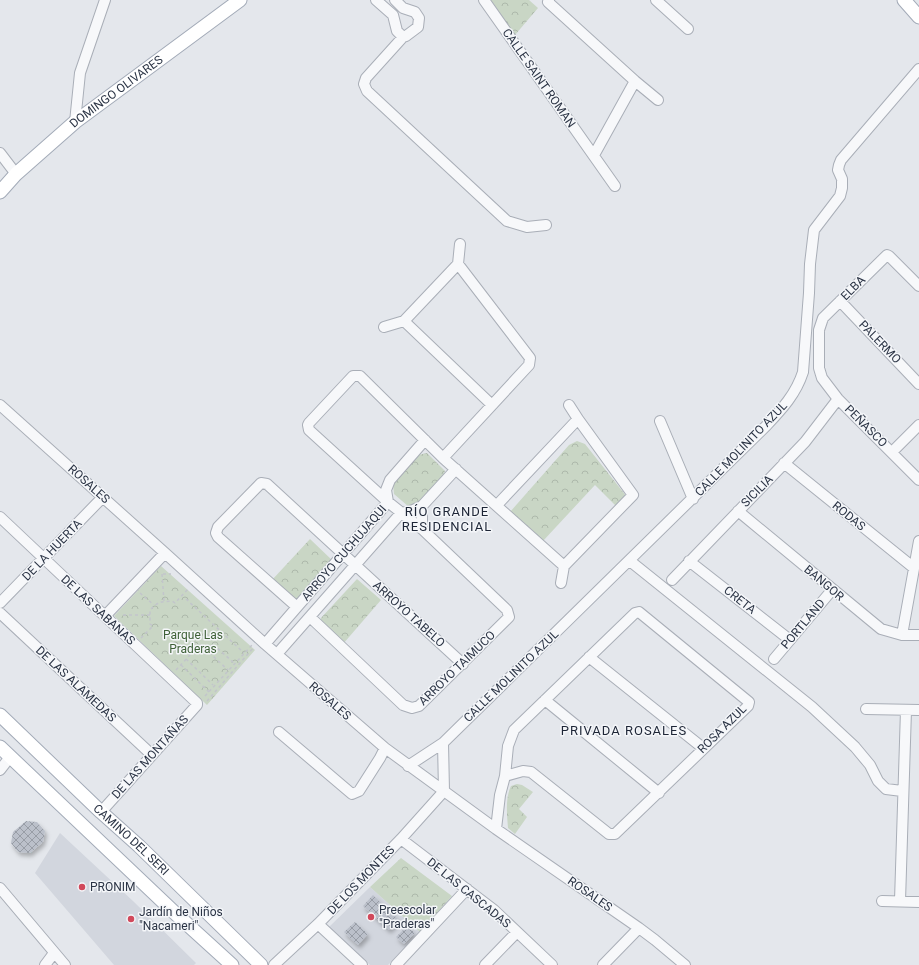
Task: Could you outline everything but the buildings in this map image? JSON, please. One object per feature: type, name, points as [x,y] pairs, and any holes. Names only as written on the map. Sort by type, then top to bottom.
[{"type":"main road","name":"DOMINGO OLIVARES","points":[[0,192],[16,174],[75,122],[240,0]]},
{"type":"main road","points":[[904,0],[919,17]]},
{"type":"main road","name":"CAMINO DEL SERI","points":[[0,715],[101,812],[139,846],[261,965]]},
{"type":"main road","name":"CAMINO DEL SERI","points":[[0,747],[177,915],[232,965]]},
{"type":"main road","points":[[177,915],[188,930],[210,953],[216,965]]},
{"type":"street","points":[[75,122],[80,74],[105,0]]},
{"type":"street","points":[[376,0],[393,15],[397,31],[403,37]]},
{"type":"street","points":[[395,0],[403,8],[415,12],[419,18],[418,27],[403,37],[366,78],[364,84],[367,91],[507,221],[527,227],[546,225]]},
{"type":"street","name":"CALLE SAINT ROMAN","points":[[484,0],[615,186]]},
{"type":"street","points":[[656,0],[688,29]]},
{"type":"street","points":[[548,1],[635,81],[658,100]]},
{"type":"street","name":"CALLE MOLINITO AZUL","points":[[408,766],[443,743],[488,697],[693,499],[766,426],[792,396],[799,384],[803,372],[810,264],[814,230],[840,196],[842,180],[838,170],[841,160],[919,69]]},
{"type":"street","points":[[594,155],[635,81]]},
{"type":"street","points":[[0,153],[16,174]]},
{"type":"street","points":[[384,327],[404,321],[458,264],[460,244]]},
{"type":"street","name":"ELBA","points":[[819,368],[819,330],[823,318],[887,255],[919,286]]},
{"type":"street","points":[[443,458],[529,365],[530,358],[458,264]]},
{"type":"street","name":"PALERMO","points":[[840,301],[919,384]]},
{"type":"street","points":[[404,321],[492,405]]},
{"type":"street","name":"PEÑASCO","points":[[819,368],[822,378],[838,399],[919,480]]},
{"type":"street","name":"ARROYO TAIMUCO","points":[[310,617],[403,704],[412,708],[419,706],[509,617],[509,612],[422,528],[388,502],[309,430],[308,425],[351,377],[357,375],[425,440]]},
{"type":"street","name":"SICILIA","points":[[672,580],[814,432],[838,399]]},
{"type":"street","name":"ROSALES","points":[[0,405],[276,654],[385,748],[496,829],[656,940],[686,965]]},
{"type":"street","points":[[561,583],[564,566],[636,494],[578,419],[569,405]]},
{"type":"street","points":[[497,505],[578,419]]},
{"type":"street","points":[[660,421],[693,499]]},
{"type":"street","points":[[892,452],[919,424]]},
{"type":"street","points":[[425,440],[443,458],[564,566]]},
{"type":"street","name":"ARROYO CUCHUJAQUI","points":[[265,644],[388,502],[386,490],[390,480],[425,440]]},
{"type":"street","name":"RODAS","points":[[784,463],[914,568]]},
{"type":"street","name":"ARROYO CUCHUJAQUI","points":[[276,654],[401,513],[422,506],[456,469]]},
{"type":"street","name":"ARROYO TABELO","points":[[297,607],[218,537],[216,530],[258,485],[263,483],[267,484],[463,664]]},
{"type":"street","name":"DE LA HUERTA","points":[[0,603],[103,497]]},
{"type":"street","points":[[422,506],[422,528]]},
{"type":"street","name":"BANGOR","points":[[738,511],[881,629],[902,635],[919,635]]},
{"type":"street","name":"DE LAS SABANAS","points":[[0,517],[105,616],[202,701]]},
{"type":"street","points":[[902,635],[919,541]]},
{"type":"street","points":[[105,616],[165,553]]},
{"type":"street","points":[[630,561],[812,707],[856,747],[870,765],[878,781],[886,789],[902,791]]},
{"type":"street","name":"CRETA","points":[[689,561],[790,640]]},
{"type":"street","name":"PORTLAND","points":[[774,658],[832,590]]},
{"type":"street","name":"ROSA AZUL","points":[[505,776],[524,771],[531,772],[609,834],[617,833],[748,706],[749,702],[639,612],[633,614],[589,657]]},
{"type":"street","name":"DE LAS ALAMEDAS","points":[[0,613],[152,754]]},
{"type":"street","points":[[496,829],[500,795],[505,776],[508,746],[514,730],[589,657],[703,748]]},
{"type":"street","points":[[545,700],[658,793]]},
{"type":"street","name":"DE LAS MONTAÑAS","points":[[101,812],[196,705],[202,701]]},
{"type":"street","points":[[866,709],[919,710]]},
{"type":"street","points":[[900,901],[902,791],[906,710]]},
{"type":"street","points":[[279,732],[352,794],[359,791],[385,748]]},
{"type":"street","points":[[443,743],[444,791]]},
{"type":"street","points":[[0,770],[10,757]]},
{"type":"street","name":"DE LOS MONTES","points":[[274,965],[318,924],[401,839],[444,791]]},
{"type":"street","name":"DE LAS CASCADAS","points":[[401,839],[494,910],[552,965]]},
{"type":"street","points":[[0,888],[65,965]]},
{"type":"street","points":[[396,965],[466,889]]},
{"type":"street","points":[[882,900],[919,902]]},
{"type":"street","points":[[318,924],[362,965]]},
{"type":"street","points":[[603,965],[639,928]]},
{"type":"street","points":[[485,965],[517,932]]},
{"type":"street","points":[[45,965],[54,952]]},
{"type":"path","points":[[157,574],[171,574]]},
{"type":"path","points":[[162,574],[164,601]]},
{"type":"path","points":[[138,640],[153,626],[150,624],[150,610],[158,602],[172,600],[175,603],[188,589]]},
{"type":"path","points":[[137,590],[154,606]]},
{"type":"path","points":[[186,599],[244,653]]},
{"type":"path","points":[[122,620],[123,610]]},
{"type":"path","points":[[123,615],[150,615]]},
{"type":"path","points":[[176,670],[200,644],[228,670]]},
{"type":"path","points":[[202,701],[228,670],[252,645]]},
{"type":"path","points":[[208,652],[215,646],[234,664]]},
{"type":"path","points":[[202,701],[226,681],[254,647]]},
{"type":"path","points":[[186,659],[214,686]]},
{"type":"path","points":[[181,664],[209,692]]},
{"type":"shaded area","points":[[60,833],[133,901],[196,963],[194,965],[114,965],[35,873]]},
{"type":"shaded area","name":"Preescolar \"Praderas\"","points":[[370,887],[420,932],[388,965],[370,965],[329,927]]},
{"type":"green space","points":[[491,0],[529,0],[538,8],[515,35]]},
{"type":"green space","points":[[577,441],[585,444],[627,497],[618,508],[595,485],[543,541],[510,512],[569,445]]},
{"type":"green space","points":[[427,453],[445,471],[443,478],[419,506],[409,507],[394,494],[393,484],[418,455]]},
{"type":"green space","points":[[310,539],[333,561],[297,602],[272,580]]},
{"type":"green space","name":"Parque Las Praderas","points":[[161,566],[255,650],[207,705],[114,616]]},
{"type":"green space","points":[[357,579],[381,600],[343,644],[320,624],[321,618]]},
{"type":"green space","points":[[517,784],[522,785],[533,792],[519,809],[527,817],[515,834],[508,828],[507,807],[511,786]]},
{"type":"green space","points":[[401,858],[452,896],[420,932],[370,887]]},
{"type":"place","name":"PRONIM","points":[[82,887]]},
{"type":"place","name":"Preescolar \"Praderas\"","points":[[371,917]]},
{"type":"place","name":"Jardín de Niños \"Nacameri\"","points":[[131,919]]},
{"type":"district","name":"RÍO GRANDE RESIDENCIAL","points":[[447,518]]},
{"type":"district","name":"PRIVADA ROSALES","points":[[624,730]]}]
